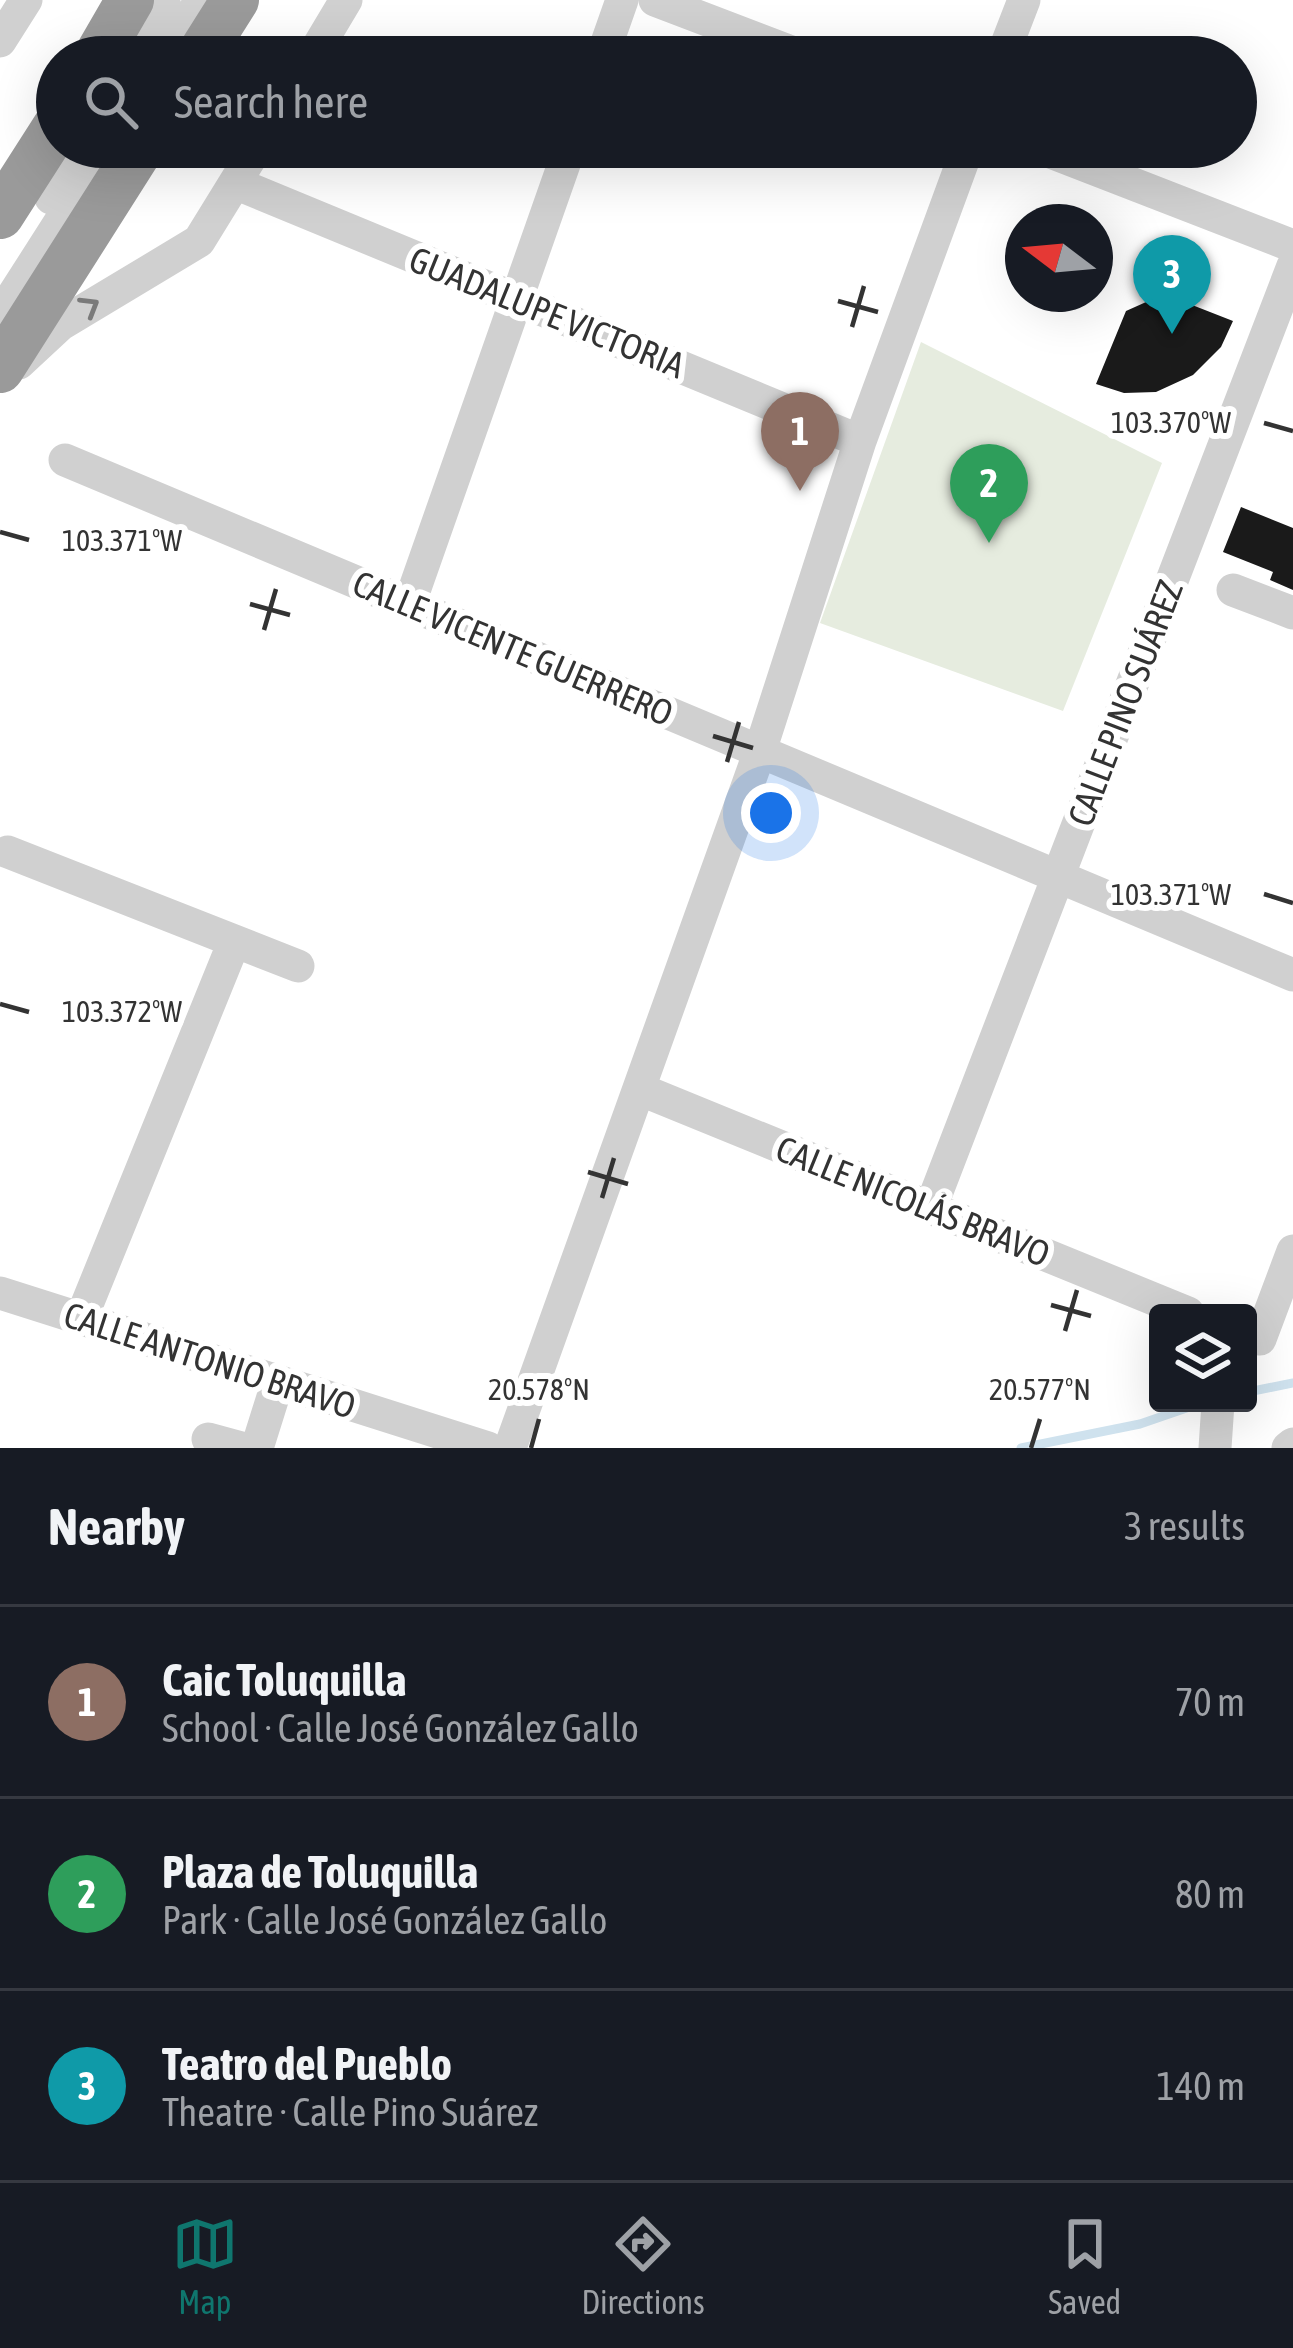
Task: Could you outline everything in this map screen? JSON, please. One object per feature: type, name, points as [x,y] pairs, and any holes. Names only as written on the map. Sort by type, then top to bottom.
[{"type":"highway","points":[[109,36],[130,0]]},
{"type":"highway","points":[[212,36],[235,0]]},
{"type":"highway","points":[[0,215],[36,159]]},
{"type":"highway","points":[[0,369],[128,168]]},
{"type":"street","points":[[0,40],[26,0]]},
{"type":"street","points":[[143,36],[164,0]]},
{"type":"street","points":[[178,36],[201,0]]},
{"type":"street","points":[[325,36],[346,0]]},
{"type":"street","points":[[609,36],[622,0]]},
{"type":"street","points":[[655,0],[748,36]]},
{"type":"street","points":[[1010,36],[1024,0]]},
{"type":"street","points":[[0,288],[67,168]]},
{"type":"street","points":[[0,316],[95,168]]},
{"type":"street","points":[[0,380],[61,324],[199,242],[244,168]]},
{"type":"street","points":[[410,604],[563,168]]},
{"type":"street","points":[[510,1448],[760,752],[860,441],[960,168]]},
{"type":"street","points":[[1091,168],[1293,246]]},
{"type":"street","name":"GUADALUPE VICTORIA","points":[[235,183],[860,441]]},
{"type":"street","name":"CALLE PINO SUÁREZ","points":[[931,1208],[1293,266]]},
{"type":"street","name":"CALLE VICENTE GUERRERO","points":[[65,460],[1293,975]]},
{"type":"street","points":[[1233,590],[1293,614]]},
{"type":"street","points":[[8,852],[298,966]]},
{"type":"street","points":[[81,1319],[235,942]]},
{"type":"street","name":"CALLE NICOLÁS BRAVO","points":[[638,1089],[1166,1304]]},
{"type":"street","points":[[1257,1331],[1293,1251]]},
{"type":"street","name":"CALLE ANTONIO BRAVO","points":[[0,1293],[488,1448]]},
{"type":"street","points":[[257,1448],[278,1382]]},
{"type":"street","points":[[1215,1448],[1217,1412]]},
{"type":"street","points":[[208,1439],[242,1448]]},
{"type":"shaded area","points":[[921,342],[1162,463],[1063,711],[820,623]]},
{"type":"building","points":[[1164,294],[1233,321],[1221,347],[1193,375],[1156,392],[1124,393],[1096,384],[1126,311]]},
{"type":"building","points":[[1241,507],[1293,528],[1293,590],[1270,580],[1273,572],[1223,552]]},
{"type":"waterway","points":[[1257,1390],[1293,1383]]},
{"type":"waterway","points":[[1021,1448],[1140,1424],[1175,1412]]},
{"type":"place","name":"Teatro del Pueblo","points":[[1172,334]]},
{"type":"place","name":"Caic Toluquilla","points":[[800,491]]},
{"type":"place","name":"Plaza de Toluquilla","points":[[989,543]]}]
